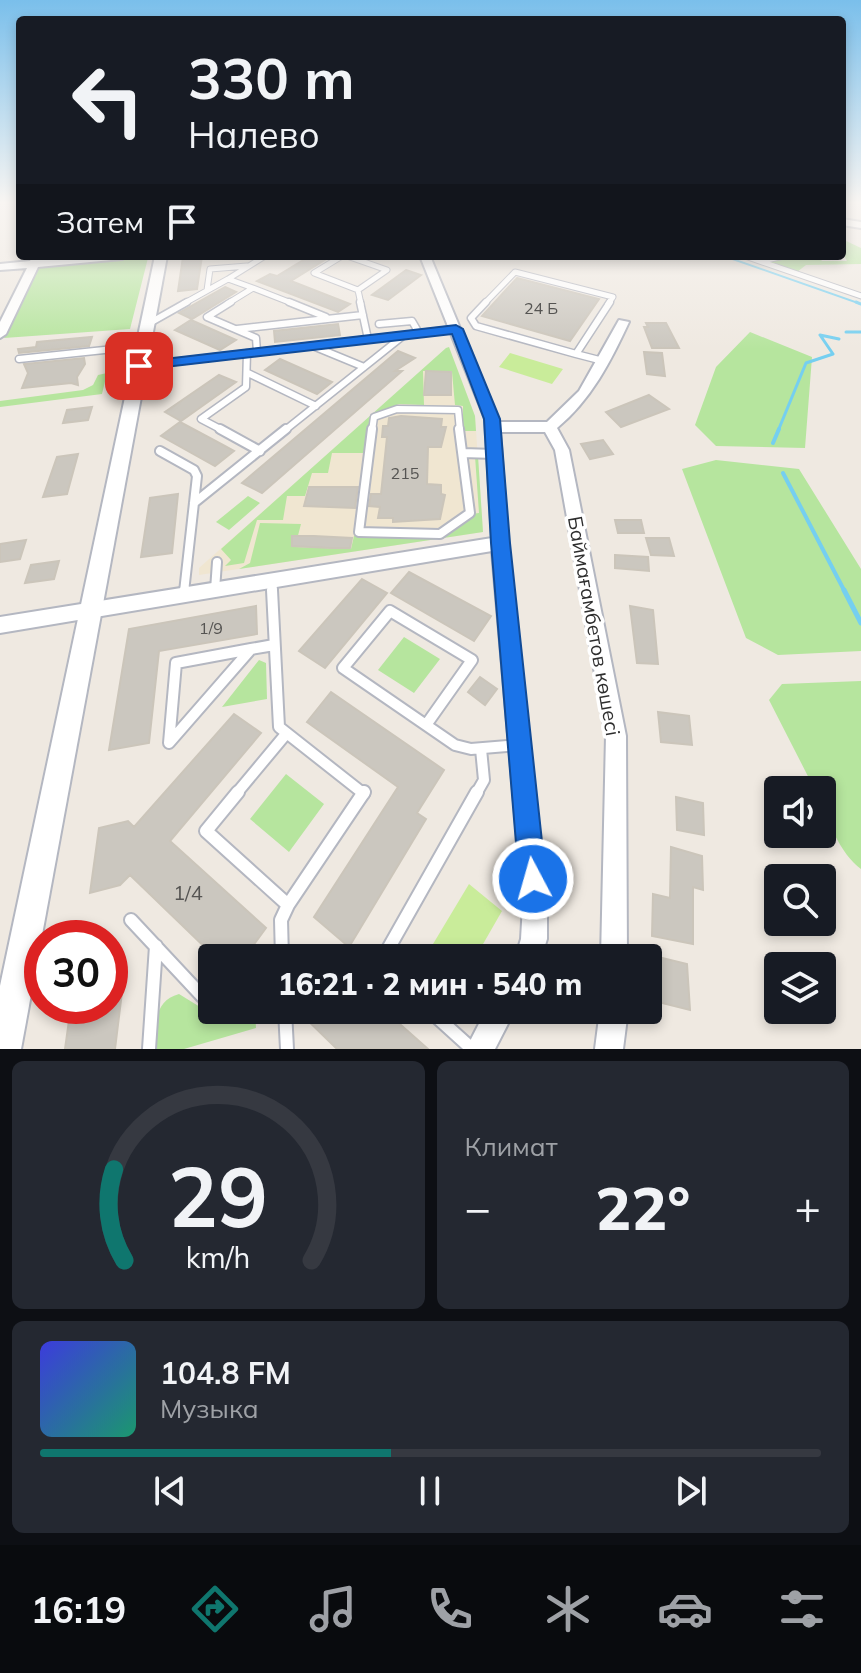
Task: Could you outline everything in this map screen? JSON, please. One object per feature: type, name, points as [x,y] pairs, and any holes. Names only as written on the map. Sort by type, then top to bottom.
[{"type":"street","points":[[0,267],[36,260]]},
{"type":"street","points":[[0,334],[36,260]]},
{"type":"street","points":[[4,1049],[160,260]]},
{"type":"street","points":[[427,260],[460,323],[493,427],[500,543],[535,905],[532,944]]},
{"type":"street","points":[[493,427],[550,427],[569,413],[603,361],[623,322]]},
{"type":"street","name":"Баймағамбетов көшесі","points":[[550,427],[562,450],[616,736],[614,944]]},
{"type":"street","points":[[0,625],[500,543]]},
{"type":"street","points":[[480,1049],[493,1024]]},
{"type":"street","points":[[609,1049],[613,1024]]},
{"type":"lane","points":[[142,346],[207,290],[258,260]]},
{"type":"lane","points":[[337,260],[314,273],[358,290]]},
{"type":"lane","points":[[356,260],[387,270],[358,290]]},
{"type":"lane","points":[[758,260],[861,296]]},
{"type":"lane","points":[[761,261],[766,260]]},
{"type":"lane","points":[[207,290],[210,269],[249,265]]},
{"type":"lane","points":[[460,323],[515,272],[613,297],[576,354]]},
{"type":"lane","points":[[228,279],[331,319]]},
{"type":"lane","points":[[253,288],[207,317],[256,338]]},
{"type":"lane","points":[[358,290],[368,339]]},
{"type":"lane","points":[[236,329],[363,315]]},
{"type":"lane","points":[[379,324],[412,321],[419,333]]},
{"type":"lane","points":[[19,359],[142,346],[247,353],[419,333],[460,323],[603,361]]},
{"type":"lane","points":[[257,327],[257,352]]},
{"type":"lane","points":[[194,503],[404,335]]},
{"type":"lane","points":[[311,346],[364,367]]},
{"type":"lane","points":[[247,353],[246,387],[201,419],[260,451]]},
{"type":"lane","points":[[248,373],[316,406]]},
{"type":"lane","points":[[401,409],[458,410],[463,453],[469,478],[470,513],[452,528],[435,534],[359,532],[374,417],[401,409]]},
{"type":"lane","points":[[160,451],[196,472],[184,595]]},
{"type":"lane","points":[[463,453],[495,454]]},
{"type":"lane","points":[[215,590],[217,562]]},
{"type":"lane","points":[[272,580],[277,722],[286,734],[365,793],[288,905],[281,920],[282,944]]},
{"type":"lane","points":[[426,725],[472,660],[390,611],[343,668],[455,745],[481,749],[520,745]]},
{"type":"lane","points":[[251,649],[169,743],[176,663],[251,649],[274,645]]},
{"type":"lane","points":[[286,734],[206,831],[288,905]]},
{"type":"lane","points":[[391,944],[484,780],[481,749]]},
{"type":"lane","points":[[131,920],[198,992]]},
{"type":"lane","points":[[149,1049],[156,946]]},
{"type":"lane","points":[[286,1024],[287,1049]]},
{"type":"lane","points":[[444,1024],[472,1049]]},
{"type":"shaded area","points":[[449,347],[475,416],[483,532],[199,575],[199,568]]},
{"type":"green space","points":[[846,251],[861,251],[861,264],[806,265],[797,272],[764,260],[821,260],[847,261]]},
{"type":"green space","points":[[147,260],[130,329],[4,338],[38,267]]},
{"type":"green space","points":[[750,332],[812,357],[805,448],[716,446],[695,425],[716,367]]},
{"type":"green space","points":[[449,347],[475,416],[476,431],[463,431],[463,406],[455,405],[452,372],[423,371],[424,405],[399,404],[370,417],[364,453],[332,453],[328,473],[312,473],[305,496],[287,496],[283,520],[257,520],[244,563],[225,566],[231,560],[221,549]]},
{"type":"green space","points":[[510,353],[563,369],[552,384],[499,367]]},
{"type":"green space","points":[[107,373],[102,394],[0,407],[0,401],[83,390],[93,385],[98,375]]},
{"type":"green space","points":[[475,456],[478,456],[483,532],[239,569],[250,563],[260,523],[301,524],[295,547],[351,549],[354,536],[446,536],[471,514],[479,513]]},
{"type":"green space","points":[[716,460],[799,469],[861,569],[861,651],[778,655],[746,638],[682,469]]},
{"type":"green space","points":[[248,496],[260,503],[229,530],[216,522]]},
{"type":"green space","points":[[404,637],[440,659],[414,693],[378,670]]},
{"type":"green space","points":[[259,660],[266,663],[267,699],[222,707]]},
{"type":"green space","points":[[861,681],[861,869],[846,854],[836,837],[836,776],[808,776],[769,700],[782,684]]},
{"type":"green space","points":[[286,774],[324,804],[289,852],[250,819]]},
{"type":"green space","points":[[469,884],[502,911],[483,944],[433,944]]},
{"type":"green space","points":[[179,994],[198,1006],[198,1024],[256,1024],[256,1028],[184,1049],[154,1049],[160,1008]]},
{"type":"building","points":[[183,260],[201,260],[197,289],[178,291]]},
{"type":"building","points":[[303,260],[325,260],[291,281],[350,304],[338,312],[257,281],[270,274],[277,276]]},
{"type":"building","points":[[406,270],[421,275],[388,300],[372,295]]},
{"type":"building","points":[[517,278],[599,299],[570,341],[482,316]]},
{"type":"building","points":[[225,287],[236,292],[192,319],[179,313]]},
{"type":"building","points":[[191,320],[236,340],[220,350],[175,330]]},
{"type":"building","points":[[646,323],[666,323],[679,348],[652,348],[644,327],[648,327]]},
{"type":"building","points":[[338,324],[340,335],[275,342],[274,331]]},
{"type":"building","points":[[92,337],[89,346],[19,353],[18,349],[36,347],[37,342]]},
{"type":"building","points":[[398,351],[415,358],[395,371],[402,371],[262,493],[242,483]]},
{"type":"building","points":[[644,352],[662,353],[665,376],[647,374]]},
{"type":"building","points":[[84,358],[85,364],[77,377],[78,385],[22,388],[28,373],[24,364]]},
{"type":"building","points":[[280,359],[332,382],[317,394],[265,370]]},
{"type":"building","points":[[426,371],[451,372],[451,395],[424,395]]},
{"type":"building","points":[[219,375],[236,382],[181,421],[165,412]]},
{"type":"building","points":[[649,395],[669,409],[621,427],[606,412]]},
{"type":"building","points":[[92,407],[88,420],[63,423],[67,410]]},
{"type":"building","points":[[389,418],[442,419],[441,427],[446,427],[441,447],[428,447],[427,484],[441,485],[441,494],[445,495],[440,519],[393,522],[393,518],[378,518],[380,507],[369,506],[371,494],[381,494],[387,437],[382,437],[383,426],[388,426]]},
{"type":"building","points":[[180,422],[234,451],[215,466],[161,436]]},
{"type":"building","points":[[603,440],[613,454],[590,459],[581,444]]},
{"type":"building","points":[[78,454],[67,494],[43,497],[57,457]]},
{"type":"building","points":[[309,487],[358,487],[355,508],[304,506]]},
{"type":"building","points":[[178,494],[172,553],[141,557],[150,498]]},
{"type":"building","points":[[615,520],[641,520],[644,533],[618,533]]},
{"type":"building","points":[[292,536],[352,538],[350,548],[331,548],[292,546]]},
{"type":"building","points":[[646,538],[669,538],[674,556],[651,555]]},
{"type":"building","points":[[26,540],[20,559],[0,562],[0,544]]},
{"type":"building","points":[[615,555],[648,557],[649,571],[615,568]]},
{"type":"building","points":[[59,561],[54,579],[25,583],[31,565]]},
{"type":"building","points":[[409,572],[491,616],[474,641],[391,593]]},
{"type":"building","points":[[362,579],[387,593],[325,668],[299,651]]},
{"type":"building","points":[[256,606],[257,634],[159,651],[149,743],[109,750],[129,629]]},
{"type":"building","points":[[630,606],[653,610],[658,664],[637,663]]},
{"type":"building","points":[[480,677],[497,689],[485,705],[468,692]]},
{"type":"building","points":[[331,692],[444,770],[417,813],[426,819],[351,944],[346,944],[314,917],[398,787],[307,722]]},
{"type":"building","points":[[658,712],[689,716],[692,745],[661,742]]},
{"type":"building","points":[[234,714],[261,733],[170,841],[266,928],[254,944],[201,944],[130,875],[120,885],[90,893],[99,828],[128,821],[134,827]]},
{"type":"building","points":[[676,797],[703,803],[704,835],[677,830]]},
{"type":"building","points":[[671,847],[702,856],[703,890],[693,887],[693,944],[652,936],[653,894],[670,898]]},
{"type":"building","points":[[662,958],[687,964],[690,1010],[662,1003]]},
{"type":"building","points":[[68,1024],[118,1024],[115,1049],[65,1049]]},
{"type":"building","points":[[311,1024],[400,1024],[428,1049],[337,1049]]},
{"type":"waterway","points":[[735,260],[861,304],[856,302]]},
{"type":"waterway","points":[[846,332],[861,332]]},
{"type":"waterway","points":[[778,431],[806,363],[833,354],[820,335],[839,339]]},
{"type":"waterway","points":[[773,443],[779,429]]},
{"type":"waterway","points":[[783,473],[845,592]]},
{"type":"waterway","points":[[844,590],[861,623]]},
{"type":"route","points":[[139,366],[456,329],[492,419],[500,543],[533,879]]}]
